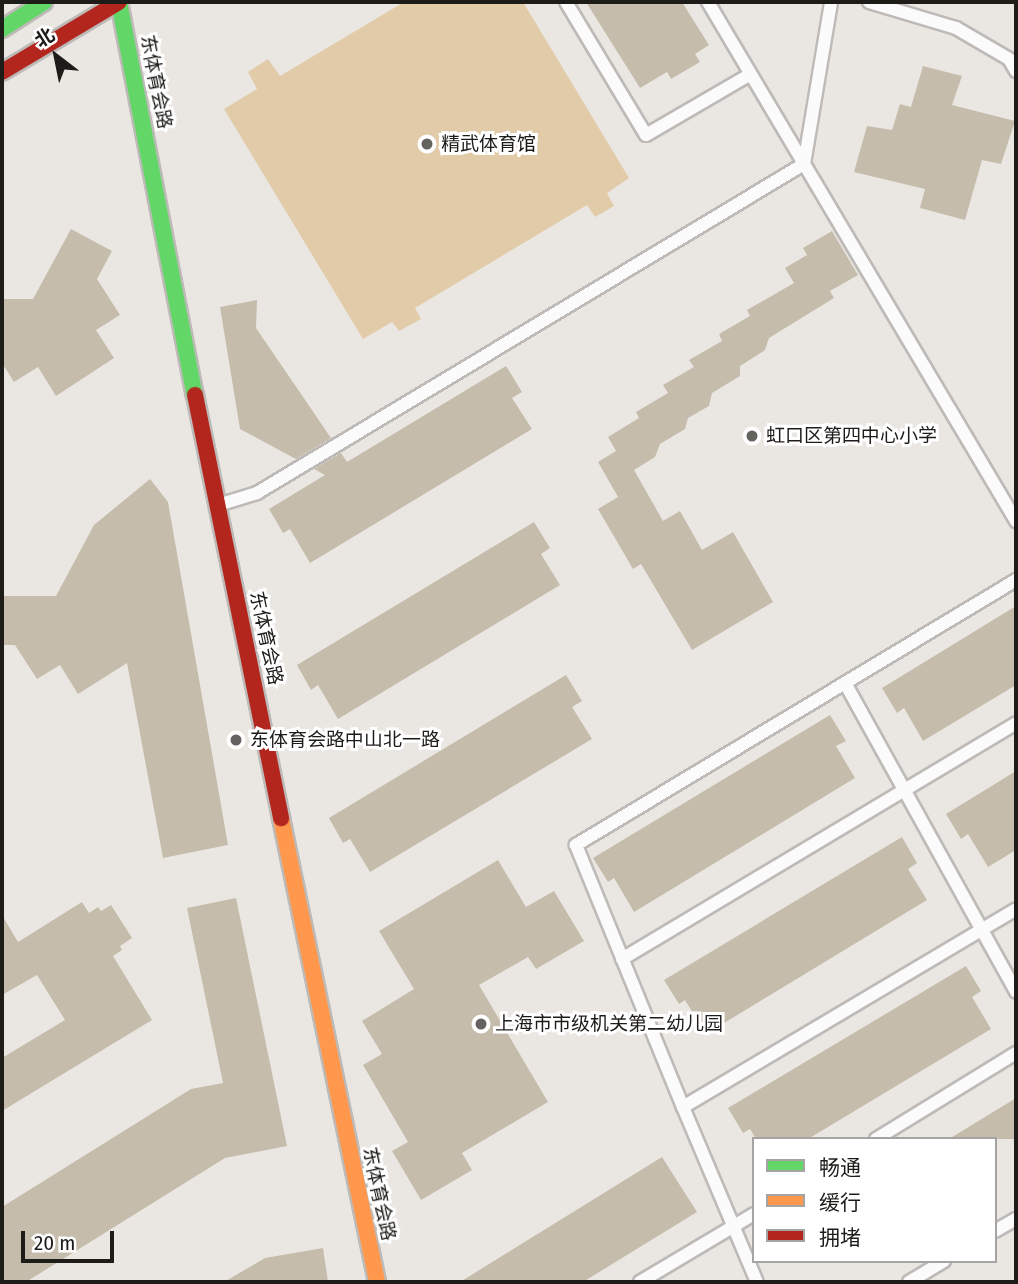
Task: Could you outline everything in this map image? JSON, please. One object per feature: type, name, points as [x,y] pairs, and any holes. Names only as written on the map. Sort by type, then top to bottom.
[{"type":"main road","points":[[2,29],[44,2]]},
{"type":"main road","points":[[2,72],[119,2]]},
{"type":"main road","name":"东体育会路","points":[[119,2],[217,506],[377,1282]]},
{"type":"lane","points":[[566,2],[646,135],[751,74]]},
{"type":"lane","points":[[708,2],[1016,521]]},
{"type":"lane","points":[[217,506],[270,486],[804,163],[831,2]]},
{"type":"lane","points":[[869,2],[956,28],[1009,59],[1016,71]]},
{"type":"lane","points":[[758,1282],[576,845],[1016,580]]},
{"type":"lane","points":[[845,683],[1016,992]]},
{"type":"lane","points":[[622,959],[1016,723]]},
{"type":"lane","points":[[683,1107],[1016,909]]},
{"type":"lane","points":[[880,1137],[1016,1053]]},
{"type":"lane","points":[[640,1282],[752,1215]]},
{"type":"lane","points":[[997,1230],[1016,1219]]},
{"type":"lane","points":[[909,1282],[941,1263]]},
{"type":"shaded area","name":"精武体育馆","points":[[404,2],[523,2],[629,178],[607,193],[614,206],[595,217],[587,205],[415,308],[421,319],[399,331],[392,322],[363,339],[224,109],[257,89],[248,72],[268,59],[280,76]]},
{"type":"building","points":[[586,2],[682,2],[709,45],[695,54],[700,62],[671,79],[667,72],[640,88]]},
{"type":"building","points":[[923,66],[962,76],[952,105],[1015,121],[1001,164],[982,160],[965,220],[920,208],[925,189],[854,172],[867,126],[892,130],[900,104],[911,107]]},
{"type":"building","points":[[71,229],[112,251],[97,279],[120,315],[96,330],[114,358],[56,396],[38,367],[14,382],[2,363],[2,299],[33,299]]},
{"type":"building","points":[[832,231],[858,275],[830,291],[834,298],[769,338],[765,350],[740,366],[740,376],[712,393],[709,406],[688,418],[685,429],[660,444],[655,457],[634,470],[663,521],[680,511],[702,550],[733,532],[773,602],[692,650],[641,564],[633,569],[598,509],[618,497],[598,462],[616,451],[608,437],[639,418],[636,412],[668,393],[663,385],[694,367],[689,360],[722,341],[719,334],[750,316],[747,310],[794,283],[785,268],[807,255],[803,248]]},
{"type":"building","points":[[257,300],[256,328],[331,438],[296,459],[240,429],[220,307]]},
{"type":"building","points":[[506,366],[522,392],[512,398],[532,429],[310,563],[290,529],[283,533],[269,509],[325,475],[314,469],[341,453],[347,462]]},
{"type":"building","points":[[150,479],[168,502],[228,845],[163,858],[127,663],[78,694],[60,665],[37,679],[15,645],[2,645],[2,596],[56,596],[94,525]]},
{"type":"building","points":[[534,522],[550,548],[541,554],[560,585],[338,719],[318,685],[311,690],[297,665]]},
{"type":"building","points":[[1016,606],[1016,685],[923,741],[904,708],[897,713],[882,688]]},
{"type":"building","points":[[566,675],[582,701],[572,707],[592,739],[370,872],[350,839],[343,843],[329,818]]},
{"type":"building","points":[[830,715],[846,741],[836,746],[855,778],[634,912],[614,878],[608,882],[593,858]]},
{"type":"building","points":[[1016,771],[1016,850],[988,867],[968,834],[961,839],[946,814]]},
{"type":"building","points":[[902,837],[917,863],[908,869],[927,900],[706,1034],[685,1000],[679,1004],[664,980]]},
{"type":"building","points":[[498,860],[526,907],[554,891],[584,941],[536,969],[528,957],[479,985],[548,1102],[462,1153],[472,1170],[421,1200],[392,1151],[408,1142],[363,1065],[382,1054],[362,1021],[414,989],[379,931]]},
{"type":"building","points":[[236,898],[287,1146],[225,1158],[26,1282],[2,1282],[2,1207],[191,1089],[223,1083],[187,908]]},
{"type":"building","points":[[82,902],[89,913],[98,907],[101,911],[111,905],[132,938],[120,946],[122,950],[113,956],[152,1020],[2,1111],[2,1058],[65,1020],[37,975],[2,995],[2,915],[18,942]]},
{"type":"building","points":[[966,966],[981,991],[972,997],[991,1029],[811,1137],[755,1137],[750,1129],[743,1133],[728,1108]]},
{"type":"building","points":[[1016,1098],[1016,1139],[952,1137]]},
{"type":"building","points":[[662,1157],[697,1212],[583,1282],[460,1282]]},
{"type":"building","points":[[323,1248],[328,1282],[224,1282],[265,1258]]},
{"type":"traffic: fast","points":[[2,29],[44,2]]},
{"type":"traffic: fast","points":[[119,2],[195,395]]},
{"type":"traffic: slow","points":[[281,818],[377,1282]]},
{"type":"traffic: jam","points":[[2,72],[119,2]]},
{"type":"traffic: jam","points":[[195,395],[281,818]]},
{"type":"place","name":"精武体育馆","points":[[427,144]]},
{"type":"place","name":"虹口区第四中心小学","points":[[752,436]]},
{"type":"place","name":"东体育会路中山北一路","points":[[236,740]]},
{"type":"place","name":"上海市市级机关第二幼儿园","points":[[481,1024]]}]
